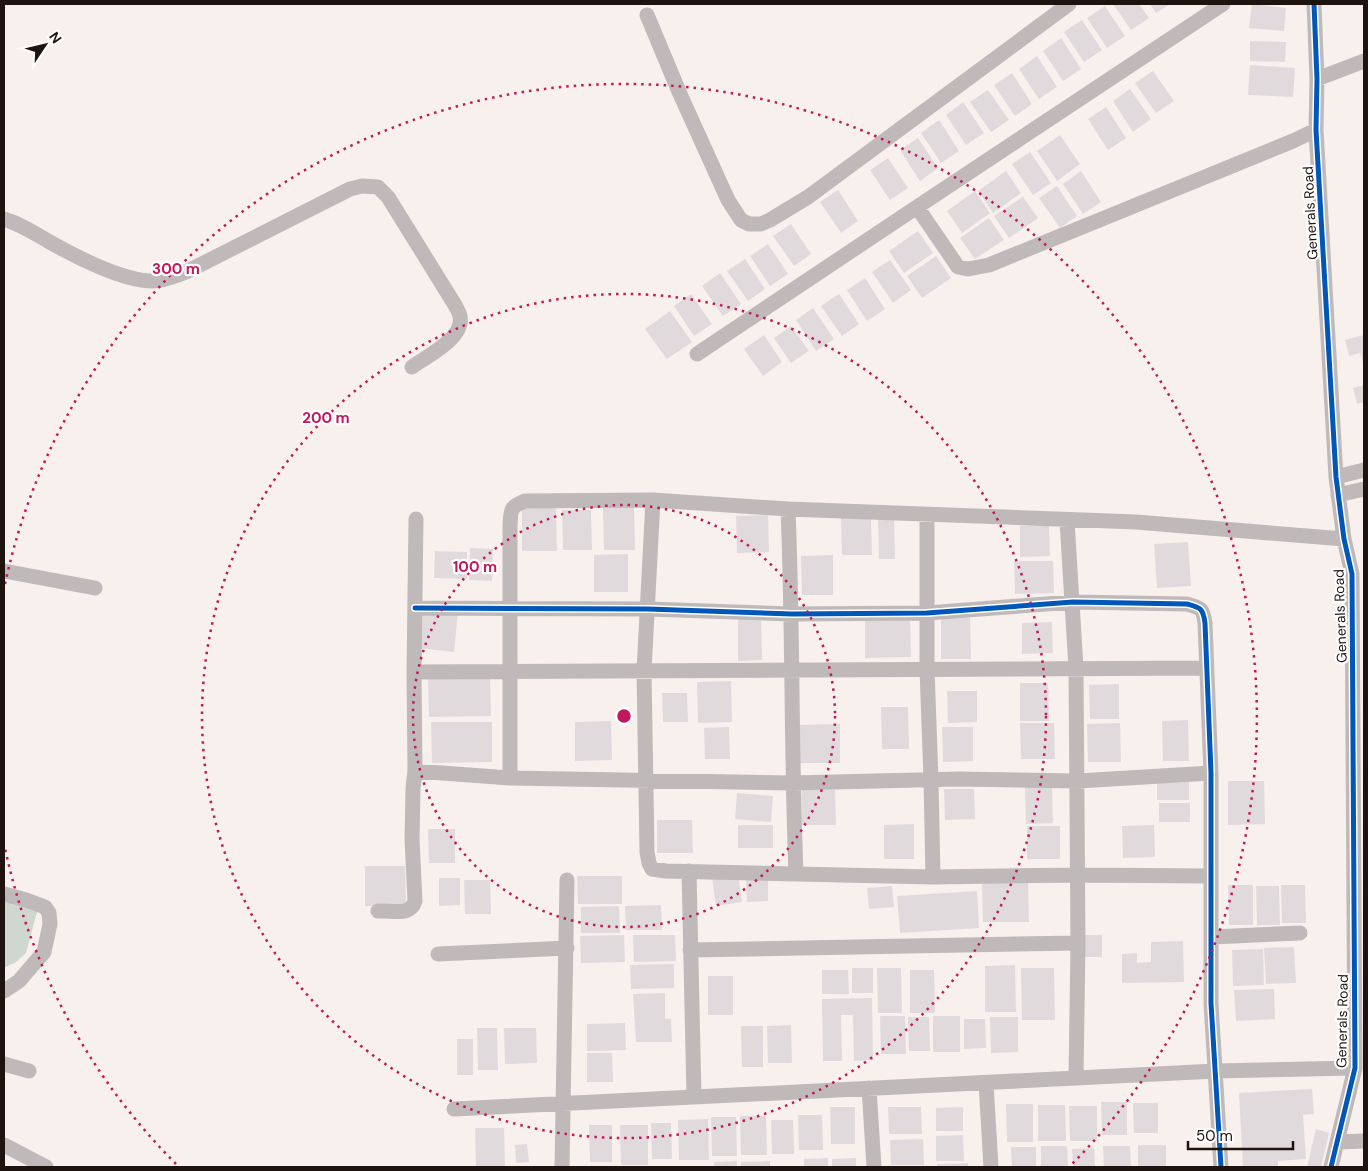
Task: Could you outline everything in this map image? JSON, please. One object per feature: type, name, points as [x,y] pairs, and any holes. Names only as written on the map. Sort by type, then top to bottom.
[{"type":"street","points":[[647,15],[728,200],[741,220],[749,224],[761,224],[808,197],[1069,4]]},
{"type":"street","points":[[697,354],[1223,4]]},
{"type":"street","name":"Generals Road","points":[[1314,4],[1318,79],[1316,130],[1336,478],[1344,540],[1358,577],[1355,1068],[1332,1167]]},
{"type":"street","points":[[1318,79],[1364,61]]},
{"type":"street","points":[[917,207],[958,267],[968,269],[989,265],[1316,130]]},
{"type":"street","points":[[4,218],[20,224],[50,242],[91,262],[124,276],[152,281],[186,272],[350,189],[362,186],[378,187],[388,197],[455,305],[461,318],[457,334],[451,340],[412,366]]},
{"type":"street","points":[[1336,478],[1364,470]]},
{"type":"street","points":[[1338,495],[1364,489]]},
{"type":"street","points":[[510,778],[510,525],[511,509],[525,501],[654,500],[788,509],[1067,521],[1136,522],[1344,540]]},
{"type":"street","points":[[654,500],[644,671],[647,852],[652,869],[658,871],[933,877],[1211,876]]},
{"type":"street","points":[[788,509],[792,614],[792,783],[796,873]]},
{"type":"street","points":[[927,515],[927,669],[932,779],[933,877]]},
{"type":"street","points":[[378,911],[407,912],[413,908],[415,901],[412,839],[415,771],[416,519]]},
{"type":"street","points":[[1067,521],[1076,668],[1078,781],[1076,1078]]},
{"type":"street","points":[[4,571],[95,588]]},
{"type":"street","points":[[415,608],[648,609],[792,614],[927,613],[1073,602],[1187,604],[1198,607],[1203,612],[1205,623],[1207,668],[1211,773],[1211,1003],[1221,1167]]},
{"type":"street","points":[[414,672],[1207,668]]},
{"type":"street","points":[[415,771],[510,778],[792,783],[932,779],[1078,781],[1211,773]]},
{"type":"street","points":[[689,871],[694,1097]]},
{"type":"street","points":[[562,1167],[567,880]]},
{"type":"street","points":[[4,894],[45,907],[49,913],[50,924],[44,952],[19,982],[4,991]]},
{"type":"street","points":[[1212,937],[1300,933]]},
{"type":"street","points":[[690,950],[1078,943]]},
{"type":"street","points":[[438,954],[567,948]]},
{"type":"street","points":[[4,1064],[29,1071]]},
{"type":"street","points":[[454,1109],[1216,1071],[1355,1068]]},
{"type":"street","points":[[986,1083],[991,1167]]},
{"type":"street","points":[[870,1088],[874,1167]]},
{"type":"street","points":[[1337,1142],[1364,1142]]},
{"type":"street","points":[[4,1145],[46,1167]]},
{"type":"shaded area","points":[[4,902],[32,906],[37,912],[26,953],[16,962],[4,968]]},
{"type":"building","points":[[1113,4],[1139,4],[1149,18],[1131,30]]},
{"type":"building","points":[[1150,4],[1170,4],[1156,13]]},
{"type":"building","points":[[1252,4],[1286,8],[1284,31],[1249,28]]},
{"type":"building","points":[[1105,6],[1125,36],[1107,48],[1087,18]]},
{"type":"building","points":[[1082,20],[1102,50],[1084,62],[1064,32]]},
{"type":"building","points":[[1061,38],[1081,69],[1063,81],[1043,51]]},
{"type":"building","points":[[1250,41],[1286,42],[1285,62],[1250,61]]},
{"type":"building","points":[[1037,56],[1057,87],[1039,99],[1019,69]]},
{"type":"building","points":[[1250,65],[1295,68],[1293,97],[1248,95]]},
{"type":"building","points":[[1153,71],[1174,101],[1156,113],[1135,83]]},
{"type":"building","points":[[1012,73],[1032,104],[1015,116],[994,85]]},
{"type":"building","points":[[1130,89],[1151,119],[1133,132],[1113,101]]},
{"type":"building","points":[[988,90],[1009,120],[991,132],[970,102]]},
{"type":"building","points":[[963,102],[984,133],[966,145],[946,115]]},
{"type":"building","points":[[1106,107],[1126,138],[1108,150],[1088,119]]},
{"type":"building","points":[[939,120],[959,151],[941,163],[921,133]]},
{"type":"building","points":[[1060,135],[1080,164],[1057,181],[1037,151]]},
{"type":"building","points":[[918,138],[938,168],[920,181],[900,150]]},
{"type":"building","points":[[1030,152],[1051,183],[1033,195],[1012,164]]},
{"type":"building","points":[[888,158],[908,188],[890,200],[870,170]]},
{"type":"building","points":[[1006,171],[1021,193],[993,213],[978,191]]},
{"type":"building","points":[[1081,171],[1101,202],[1083,214],[1063,184]]},
{"type":"building","points":[[1057,186],[1077,216],[1060,228],[1039,198]]},
{"type":"building","points":[[838,190],[858,221],[841,233],[820,202]]},
{"type":"building","points":[[975,191],[990,213],[962,233],[947,211]]},
{"type":"building","points":[[1023,197],[1038,218],[1009,238],[994,216]]},
{"type":"building","points":[[989,218],[1004,240],[975,259],[960,238]]},
{"type":"building","points":[[791,224],[811,254],[794,266],[773,236]]},
{"type":"building","points":[[918,231],[933,253],[904,273],[889,251]]},
{"type":"building","points":[[768,244],[788,274],[770,286],[750,256]]},
{"type":"building","points":[[936,256],[951,278],[922,298],[907,276]]},
{"type":"building","points":[[745,259],[765,289],[748,301],[727,271]]},
{"type":"building","points":[[890,260],[911,290],[893,303],[872,272]]},
{"type":"building","points":[[720,273],[741,304],[723,316],[702,286]]},
{"type":"building","points":[[865,278],[885,309],[867,321],[847,290]]},
{"type":"building","points":[[691,294],[712,324],[694,336],[674,306]]},
{"type":"building","points":[[839,294],[859,324],[842,336],[821,306]]},
{"type":"building","points":[[813,308],[834,339],[816,351],[796,320]]},
{"type":"building","points":[[670,311],[692,342],[667,359],[645,329]]},
{"type":"building","points":[[791,326],[809,351],[791,363],[774,338]]},
{"type":"building","points":[[764,335],[782,362],[763,376],[744,349]]},
{"type":"building","points":[[1364,335],[1364,366],[1360,353],[1349,356],[1345,340]]},
{"type":"building","points":[[1364,385],[1364,402],[1357,404],[1353,388]]},
{"type":"building","points":[[556,506],[557,551],[522,551],[522,507]]},
{"type":"building","points":[[634,506],[635,550],[604,550],[603,507]]},
{"type":"building","points":[[562,510],[591,510],[592,550],[563,550]]},
{"type":"building","points":[[768,515],[769,552],[737,553],[736,516]]},
{"type":"building","points":[[878,515],[894,515],[895,559],[879,559]]},
{"type":"building","points":[[841,518],[871,518],[872,555],[842,555]]},
{"type":"building","points":[[1049,525],[1050,556],[1020,557],[1020,526]]},
{"type":"building","points":[[1188,542],[1191,586],[1157,588],[1154,544]]},
{"type":"building","points":[[470,548],[493,549],[492,581],[469,580]]},
{"type":"building","points":[[435,551],[467,552],[467,579],[434,578]]},
{"type":"building","points":[[628,554],[628,592],[594,592],[594,555]]},
{"type":"building","points":[[833,555],[833,595],[802,595],[801,556]]},
{"type":"building","points":[[1014,561],[1053,561],[1054,593],[1015,594]]},
{"type":"building","points":[[422,608],[458,612],[454,652],[418,648]]},
{"type":"building","points":[[738,615],[761,615],[762,660],[738,661]]},
{"type":"building","points":[[910,616],[911,657],[865,658],[865,617]]},
{"type":"building","points":[[941,617],[970,617],[971,659],[941,659]]},
{"type":"building","points":[[1052,622],[1053,653],[1022,654],[1022,623]]},
{"type":"building","points":[[490,677],[491,716],[429,717],[428,678]]},
{"type":"building","points":[[731,681],[732,722],[698,723],[697,682]]},
{"type":"building","points":[[1020,683],[1048,683],[1049,721],[1020,721]]},
{"type":"building","points":[[1119,684],[1119,719],[1090,719],[1089,685]]},
{"type":"building","points":[[947,691],[977,691],[977,722],[948,723]]},
{"type":"building","points":[[662,693],[687,693],[688,722],[663,722]]},
{"type":"building","points":[[881,707],[908,707],[909,749],[882,749]]},
{"type":"building","points":[[1188,720],[1189,761],[1163,761],[1162,721]]},
{"type":"building","points":[[611,721],[612,760],[575,761],[575,722]]},
{"type":"building","points":[[431,722],[492,722],[492,762],[432,763]]},
{"type":"building","points":[[1020,723],[1054,723],[1055,759],[1021,759]]},
{"type":"building","points":[[1120,723],[1121,762],[1088,762],[1087,724]]},
{"type":"building","points":[[840,724],[840,763],[799,763],[798,725]]},
{"type":"building","points":[[729,727],[730,759],[705,759],[704,728]]},
{"type":"building","points":[[942,727],[973,727],[973,761],[943,762]]},
{"type":"building","points":[[1228,781],[1264,781],[1265,824],[1228,825]]},
{"type":"building","points":[[1189,782],[1189,800],[1157,800],[1157,783]]},
{"type":"building","points":[[1025,787],[1052,787],[1053,823],[1026,824]]},
{"type":"building","points":[[944,789],[974,789],[975,819],[945,820]]},
{"type":"building","points":[[802,790],[835,790],[836,825],[802,825]]},
{"type":"building","points":[[737,793],[773,796],[771,822],[735,819]]},
{"type":"building","points":[[1159,803],[1190,803],[1190,822],[1159,822]]},
{"type":"building","points":[[657,820],[692,820],[693,853],[657,853]]},
{"type":"building","points":[[914,824],[914,859],[884,859],[884,825]]},
{"type":"building","points":[[738,825],[773,825],[773,848],[738,848]]},
{"type":"building","points":[[1154,825],[1155,857],[1123,858],[1122,826]]},
{"type":"building","points":[[1027,826],[1060,826],[1060,859],[1027,859]]},
{"type":"building","points":[[428,829],[455,829],[455,863],[429,863]]},
{"type":"building","points":[[365,866],[405,866],[406,906],[365,906]]},
{"type":"building","points":[[738,874],[742,902],[716,906],[712,878]]},
{"type":"building","points":[[577,876],[622,876],[622,904],[578,904]]},
{"type":"building","points":[[746,877],[768,877],[768,901],[747,902]]},
{"type":"building","points":[[439,878],[460,878],[460,905],[439,906]]},
{"type":"building","points":[[464,880],[490,880],[491,914],[465,914]]},
{"type":"building","points":[[982,880],[1028,880],[1029,922],[983,922]]},
{"type":"building","points":[[1228,885],[1253,885],[1253,925],[1229,925]]},
{"type":"building","points":[[1281,885],[1305,885],[1306,923],[1282,923]]},
{"type":"building","points":[[892,886],[894,907],[869,909],[867,888]]},
{"type":"building","points":[[1256,886],[1279,886],[1280,925],[1257,925]]},
{"type":"building","points":[[977,891],[979,928],[900,933],[897,896]]},
{"type":"building","points":[[661,905],[662,930],[626,930],[625,906]]},
{"type":"building","points":[[619,906],[620,933],[581,933],[581,907]]},
{"type":"building","points":[[624,935],[625,962],[581,963],[580,936]]},
{"type":"building","points":[[633,935],[675,935],[676,961],[634,962]]},
{"type":"building","points":[[1084,935],[1102,935],[1102,957],[1085,957]]},
{"type":"building","points":[[1183,941],[1184,982],[1122,983],[1122,954],[1137,953],[1137,963],[1151,962],[1151,942]]},
{"type":"building","points":[[1294,947],[1296,983],[1266,984],[1264,948]]},
{"type":"building","points":[[1263,949],[1264,985],[1233,986],[1232,950]]},
{"type":"building","points":[[674,964],[674,988],[631,989],[630,965]]},
{"type":"building","points":[[1015,965],[1016,1012],[985,1012],[985,966]]},
{"type":"building","points":[[852,968],[873,968],[873,993],[852,993]]},
{"type":"building","points":[[877,968],[901,968],[902,1013],[878,1013]]},
{"type":"building","points":[[1021,968],[1054,968],[1055,1020],[1022,1020]]},
{"type":"building","points":[[822,970],[848,970],[849,994],[822,994]]},
{"type":"building","points":[[910,970],[934,970],[935,1013],[910,1013]]},
{"type":"building","points":[[708,976],[733,976],[733,1015],[708,1015]]},
{"type":"building","points":[[1274,989],[1275,1019],[1236,1021],[1234,990]]},
{"type":"building","points":[[665,993],[665,1019],[671,1019],[672,1042],[636,1042],[633,994]]},
{"type":"building","points":[[872,998],[873,1060],[854,1061],[853,1015],[841,1015],[842,1061],[823,1061],[822,999]]},
{"type":"building","points":[[880,1016],[905,1016],[906,1054],[881,1054]]},
{"type":"building","points":[[933,1016],[960,1016],[960,1052],[933,1052]]},
{"type":"building","points":[[908,1017],[929,1017],[930,1051],[909,1051]]},
{"type":"building","points":[[990,1017],[1018,1017],[1018,1052],[991,1053]]},
{"type":"building","points":[[964,1019],[985,1019],[986,1048],[964,1049]]},
{"type":"building","points":[[625,1023],[626,1050],[587,1051],[587,1024]]},
{"type":"building","points":[[791,1025],[792,1063],[768,1063],[767,1026]]},
{"type":"building","points":[[741,1026],[763,1026],[763,1067],[742,1067]]},
{"type":"building","points":[[477,1028],[497,1028],[498,1070],[478,1070]]},
{"type":"building","points":[[504,1028],[536,1028],[537,1063],[505,1064]]},
{"type":"building","points":[[457,1039],[473,1039],[473,1075],[457,1075]]},
{"type":"building","points":[[587,1053],[612,1053],[613,1082],[587,1082]]},
{"type":"building","points":[[1312,1089],[1314,1114],[1303,1115],[1306,1159],[1278,1161],[1278,1167],[1243,1167],[1239,1093]]},
{"type":"building","points":[[1101,1102],[1127,1102],[1127,1135],[1102,1135]]},
{"type":"building","points":[[1133,1103],[1158,1103],[1158,1133],[1134,1133]]},
{"type":"building","points":[[1006,1104],[1033,1104],[1033,1142],[1007,1142]]},
{"type":"building","points":[[1038,1105],[1065,1105],[1066,1141],[1038,1141]]},
{"type":"building","points":[[1069,1106],[1097,1106],[1097,1141],[1070,1141]]},
{"type":"building","points":[[830,1107],[855,1107],[855,1144],[831,1144]]},
{"type":"building","points":[[888,1107],[921,1107],[922,1134],[889,1134]]},
{"type":"building","points":[[963,1107],[963,1131],[936,1131],[936,1108]]},
{"type":"building","points":[[798,1115],[822,1115],[823,1150],[799,1150]]},
{"type":"building","points":[[740,1116],[766,1116],[767,1155],[741,1155]]},
{"type":"building","points":[[711,1117],[736,1117],[737,1156],[712,1156]]},
{"type":"building","points":[[708,1119],[709,1160],[679,1160],[678,1120]]},
{"type":"building","points":[[771,1120],[793,1120],[794,1154],[772,1154]]},
{"type":"building","points":[[651,1123],[671,1123],[672,1159],[652,1159]]},
{"type":"building","points":[[589,1125],[612,1125],[612,1162],[590,1162]]},
{"type":"building","points":[[620,1125],[648,1125],[648,1165],[621,1165]]},
{"type":"building","points":[[475,1128],[504,1128],[505,1167],[476,1167]]},
{"type":"building","points":[[1316,1129],[1329,1133],[1321,1167],[1307,1167]]},
{"type":"building","points":[[963,1135],[964,1161],[936,1161],[936,1136]]},
{"type":"building","points":[[923,1139],[924,1165],[891,1165],[890,1140]]},
{"type":"building","points":[[527,1144],[529,1162],[516,1163],[515,1145]]},
{"type":"building","points":[[1138,1145],[1166,1145],[1166,1167],[1138,1167]]},
{"type":"building","points":[[1041,1146],[1067,1146],[1068,1167],[1041,1167]]},
{"type":"building","points":[[1103,1146],[1130,1146],[1131,1167],[1104,1167]]},
{"type":"building","points":[[1011,1147],[1036,1147],[1036,1167],[1012,1167]]},
{"type":"building","points":[[1094,1148],[1095,1167],[1073,1167],[1072,1149]]},
{"type":"building","points":[[828,1158],[828,1167],[804,1167],[804,1159]]},
{"type":"building","points":[[856,1158],[856,1167],[832,1167],[832,1159]]},
{"type":"building","points":[[737,1161],[737,1167],[714,1167],[714,1162]]},
{"type":"building","points":[[770,1161],[770,1167],[741,1167],[741,1162]]},
{"type":"building","points":[[968,1163],[968,1167],[937,1167],[937,1164]]},
{"type":"cycle path","points":[[1314,4],[1317,79],[1316,130],[1336,477],[1344,539],[1352,574],[1355,1068],[1331,1167]]},
{"type":"cycle path","points":[[415,608],[648,609],[792,614],[927,613],[1073,602],[1187,604],[1200,609],[1205,623],[1211,773],[1211,1003],[1221,1167]]}]
